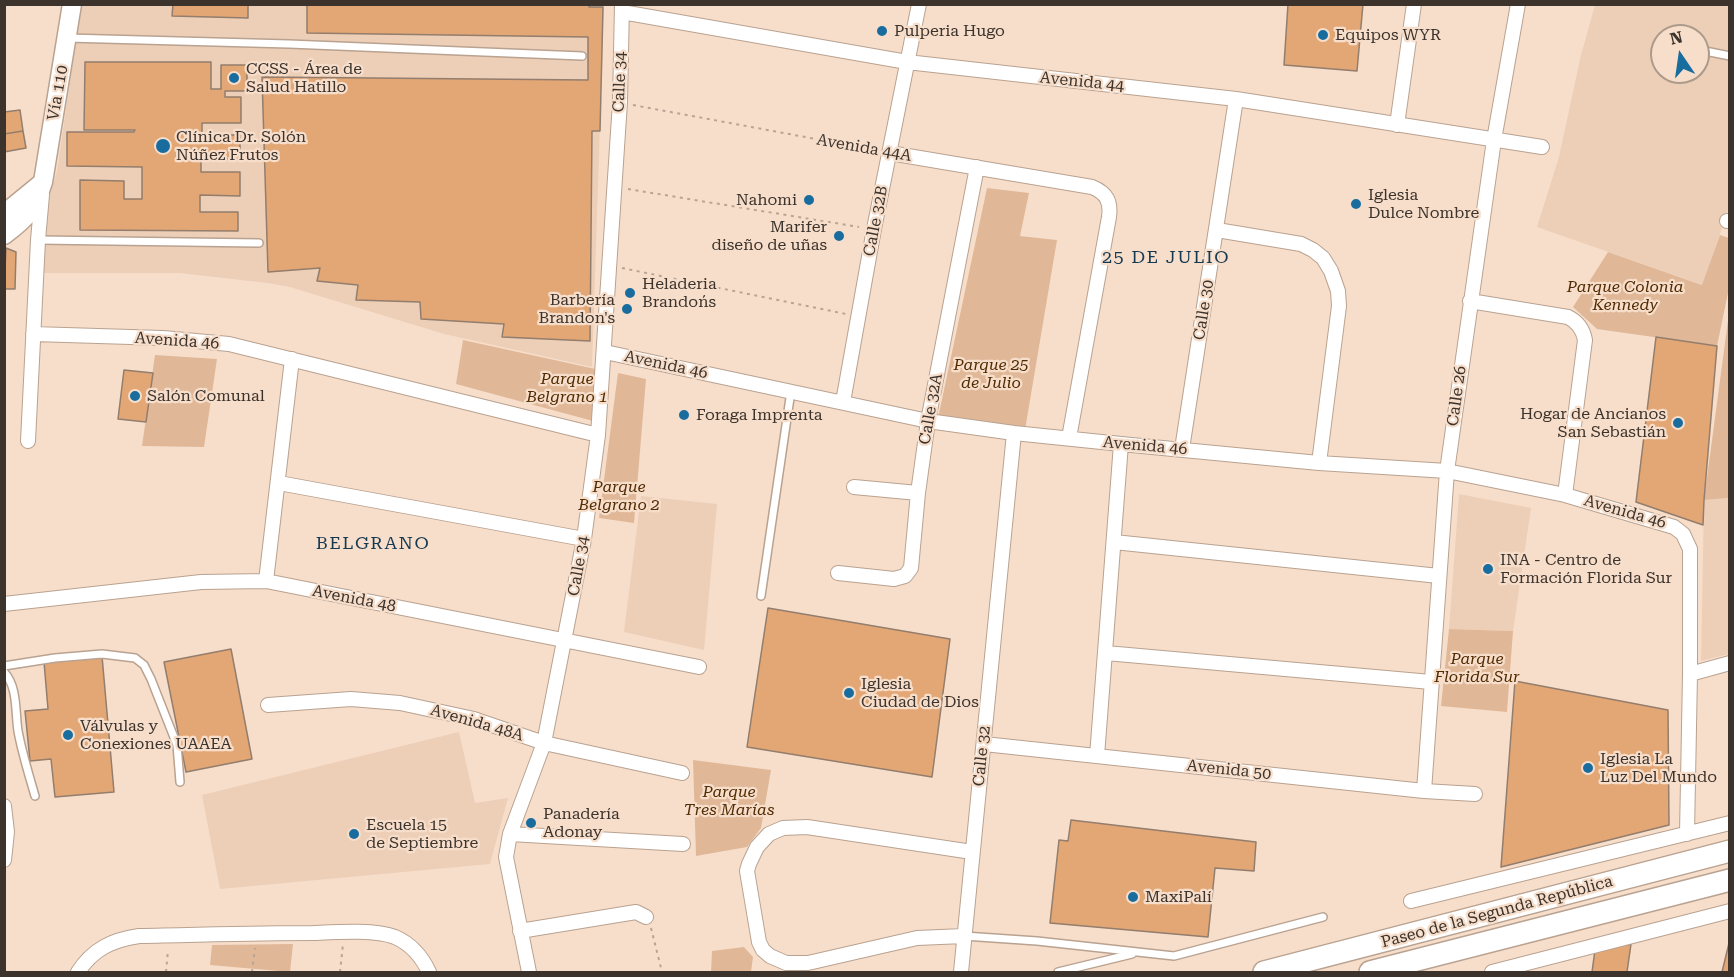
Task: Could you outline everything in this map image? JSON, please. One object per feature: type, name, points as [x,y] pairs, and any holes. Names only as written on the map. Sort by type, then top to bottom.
[{"type":"highway","name":"Paseo de la Segunda República","points":[[1264,972],[1730,851]]},
{"type":"highway","name":"Paseo de la Segunda República","points":[[1370,972],[1730,880]]},
{"type":"main road","name":"Vía 110","points":[[4,235],[30,213],[36,204],[43,182],[72,4]]},
{"type":"main road","points":[[4,214],[43,182]]},
{"type":"street","name":"Calle 32B","points":[[843,402],[857,316],[919,4]]},
{"type":"street","points":[[1398,124],[1414,4]]},
{"type":"street","name":"Calle 26","points":[[1424,790],[1447,471],[1494,140],[1518,4]]},
{"type":"street","name":"Avenida 44","points":[[622,8],[907,62],[1236,99],[1542,147]]},
{"type":"street","name":"Calle 34","points":[[530,972],[506,862],[510,834],[544,743],[584,539],[598,435],[605,352],[620,102],[622,8]]},
{"type":"street","name":"Calle 30","points":[[1182,449],[1236,99]]},
{"type":"street","name":"Avenida 44A","points":[[890,153],[1092,187],[1101,190],[1106,196],[1109,217],[1069,438]]},
{"type":"street","name":"Calle 32A","points":[[838,573],[887,579],[902,578],[911,568],[928,421],[977,167]]},
{"type":"street","points":[[28,441],[43,182]]},
{"type":"street","points":[[1217,230],[1301,244],[1319,254],[1331,271],[1338,291],[1339,306],[1319,462]]},
{"type":"street","points":[[1470,301],[1568,317],[1579,325],[1585,340],[1565,495]]},
{"type":"street","name":"Avenida 46","points":[[33,334],[163,338],[229,344],[598,435]]},
{"type":"street","name":"Avenida 46","points":[[605,352],[928,421],[1121,444],[1447,471],[1565,495],[1671,526],[1683,534],[1690,549],[1690,674]]},
{"type":"street","points":[[266,581],[292,359]]},
{"type":"street","name":"Calle 32","points":[[961,972],[1014,433]]},
{"type":"street","points":[[1097,756],[1121,444]]},
{"type":"street","points":[[279,483],[584,539]]},
{"type":"street","points":[[854,487],[918,493]]},
{"type":"street","points":[[1114,542],[1439,576]]},
{"type":"street","name":"Avenida 48","points":[[4,604],[201,582],[266,581],[699,668]]},
{"type":"street","points":[[1106,653],[1431,682]]},
{"type":"street","points":[[1687,834],[1690,674],[1730,663]]},
{"type":"street","name":"Avenida 48A","points":[[268,705],[351,699],[400,703],[474,719],[544,743],[682,773]]},
{"type":"street","name":"Avenida 50","points":[[984,744],[1474,794]]},
{"type":"street","points":[[4,860],[7,832],[5,809]]},
{"type":"street","points":[[1411,902],[1730,823]]},
{"type":"street","points":[[963,936],[917,938],[808,963],[786,963],[770,956],[759,942],[747,871],[754,852],[764,839],[769,834],[783,828],[807,827],[972,852]]},
{"type":"street","points":[[510,834],[683,844]]},
{"type":"street","points":[[1492,972],[1730,911]]},
{"type":"street","points":[[520,931],[636,912],[646,918]]},
{"type":"street","points":[[78,972],[90,956],[105,945],[124,938],[345,932],[394,937],[420,956],[429,972]]},
{"type":"lane","points":[[67,38],[582,56]]},
{"type":"lane","points":[[1710,52],[1730,56]]},
{"type":"lane","points":[[38,240],[260,243]]},
{"type":"lane","points":[[760,596],[791,391]]},
{"type":"lane","points":[[4,666],[102,654],[135,658],[144,665],[151,679],[177,745],[180,782]]},
{"type":"lane","points":[[4,672],[10,678],[18,732],[35,796]]},
{"type":"lane","points":[[963,936],[1037,941],[1174,956],[1323,917]]},
{"type":"lane","points":[[1058,972],[1137,953]]},
{"type":"path","name":"Avenida 44A","points":[[620,102],[890,153]]},
{"type":"path","points":[[614,187],[874,230]]},
{"type":"path","points":[[610,266],[857,316]]},
{"type":"path","points":[[646,918],[662,972]]},
{"type":"path","points":[[340,972],[345,932]]},
{"type":"path","points":[[252,972],[257,933]]},
{"type":"path","points":[[166,972],[170,935]]},
{"type":"shaded area","points":[[81,5],[604,5],[592,367],[444,334],[290,287],[267,283],[180,273],[42,273],[47,203],[57,171]]},
{"type":"shaded area","points":[[1595,5],[1729,5],[1729,207],[1703,285],[1537,227],[1559,157],[1581,55]]},
{"type":"shaded area","name":"INA - Centro de Formación Florida Sur","points":[[1459,494],[1531,508],[1513,631],[1449,629]]},
{"type":"shaded area","points":[[641,496],[717,504],[704,650],[624,632]]},
{"type":"shaded area","points":[[1729,498],[1729,654],[1701,661],[1704,500]]},
{"type":"shaded area","name":"Escuela 15 de Septiembre","points":[[459,732],[475,803],[508,798],[490,864],[220,889],[202,795]]},
{"type":"green space","name":"Parque 25 de Julio","points":[[987,188],[1029,193],[1020,236],[1057,240],[1025,430],[938,418]]},
{"type":"green space","name":"Parque Colonia Kennedy","points":[[1720,235],[1729,238],[1729,288],[1717,346],[1597,329],[1573,307],[1608,252],[1702,285]]},
{"type":"green space","points":[[1729,313],[1729,498],[1704,500]]},
{"type":"green space","name":"Parque Belgrano 1","points":[[463,340],[600,370],[593,421],[456,384]]},
{"type":"green space","points":[[155,355],[217,359],[204,447],[142,446]]},
{"type":"green space","name":"Parque Belgrano 2","points":[[618,373],[646,379],[634,523],[599,518]]},
{"type":"green space","name":"Parque Florida Sur","points":[[1449,629],[1513,631],[1507,712],[1441,706]]},
{"type":"green space","name":"Parque Tres Marías","points":[[693,760],[771,770],[761,828],[747,847],[696,856]]},
{"type":"green space","points":[[293,944],[290,972],[210,965],[212,945]]},
{"type":"green space","points":[[744,947],[753,957],[751,972],[711,972],[712,951]]},
{"type":"building","points":[[173,4],[248,4],[248,18],[172,16]]},
{"type":"building","points":[[307,4],[589,4],[589,7],[603,7],[600,131],[592,131],[590,341],[502,337],[504,324],[421,319],[420,302],[356,300],[358,285],[317,281],[320,268],[268,272],[262,77],[588,80],[588,37],[307,33]]},
{"type":"building","name":"Equipos WYR","points":[[1288,4],[1363,4],[1357,71],[1284,65]]},
{"type":"building","points":[[85,62],[211,62],[211,89],[221,89],[221,65],[247,65],[247,91],[225,91],[225,97],[241,97],[241,123],[202,123],[202,135],[240,135],[240,159],[201,159],[201,172],[240,172],[240,196],[200,195],[200,212],[238,212],[238,231],[80,230],[80,180],[124,181],[124,199],[142,199],[142,167],[67,166],[67,132],[134,132],[135,130],[84,130]]},
{"type":"building","points":[[20,110],[23,131],[4,134],[4,112]]},
{"type":"building","points":[[23,131],[26,148],[4,152],[4,134]]},
{"type":"building","points":[[6,248],[16,252],[15,289],[4,289]]},
{"type":"building","name":"Hogar de Ancianos San Sebastián","points":[[1656,337],[1717,346],[1703,525],[1636,502]]},
{"type":"building","name":"Salón Comunal","points":[[124,370],[153,373],[146,422],[118,419]]},
{"type":"building","name":"Iglesia Ciudad de Dios","points":[[768,608],[950,639],[932,777],[747,747]]},
{"type":"building","points":[[231,649],[252,759],[186,772],[164,662]]},
{"type":"building","name":"Válvulas y Conexiones UAAEA","points":[[102,656],[114,792],[55,797],[51,759],[30,761],[25,711],[48,709],[44,662]]},
{"type":"building","name":"Iglesia La Luz Del Mundo","points":[[1515,681],[1668,710],[1669,825],[1501,867]]},
{"type":"building","name":"MaxiPalí","points":[[1071,820],[1256,842],[1254,871],[1215,868],[1208,937],[1050,923],[1059,840],[1068,841]]},
{"type":"building","points":[[1730,939],[1730,972],[1722,972]]},
{"type":"building","points":[[1631,944],[1627,972],[1592,972],[1595,950]]},
{"type":"place","name":"Pulperia Hugo","points":[[882,31]]},
{"type":"place","name":"Equipos WYR","points":[[1323,35]]},
{"type":"place","name":"CCSS - Área de Salud Hatillo","points":[[234,78]]},
{"type":"place","name":"Clínica Dr. Solón Núñez Frutos","points":[[163,146]]},
{"type":"place","name":"Nahomi","points":[[809,200]]},
{"type":"place","name":"Iglesia Dulce Nombre","points":[[1356,204]]},
{"type":"place","name":"Marifer diseño de uñas","points":[[839,236]]},
{"type":"place","name":"Heladeria Brandon´s","points":[[630,293]]},
{"type":"place","name":"Barbería Brandon's","points":[[627,309]]},
{"type":"place","name":"Salón Comunal","points":[[135,396]]},
{"type":"place","name":"Foraga Imprenta","points":[[684,415]]},
{"type":"place","name":"Hogar de Ancianos San Sebastián","points":[[1678,423]]},
{"type":"place","name":"INA - Centro de Formación Florida Sur","points":[[1488,569]]},
{"type":"place","name":"Iglesia Ciudad de Dios","points":[[849,693]]},
{"type":"place","name":"Válvulas y Conexiones UAAEA","points":[[68,735]]},
{"type":"place","name":"Iglesia La Luz Del Mundo","points":[[1588,768]]},
{"type":"place","name":"Panadería Adonay","points":[[531,823]]},
{"type":"place","name":"Escuela 15 de Septiembre","points":[[354,834]]},
{"type":"place","name":"MaxiPalí","points":[[1133,897]]},
{"type":"district","name":"25 DE JULIO","points":[[1166,258]]},
{"type":"district","name":"BELGRANO","points":[[373,544]]}]
